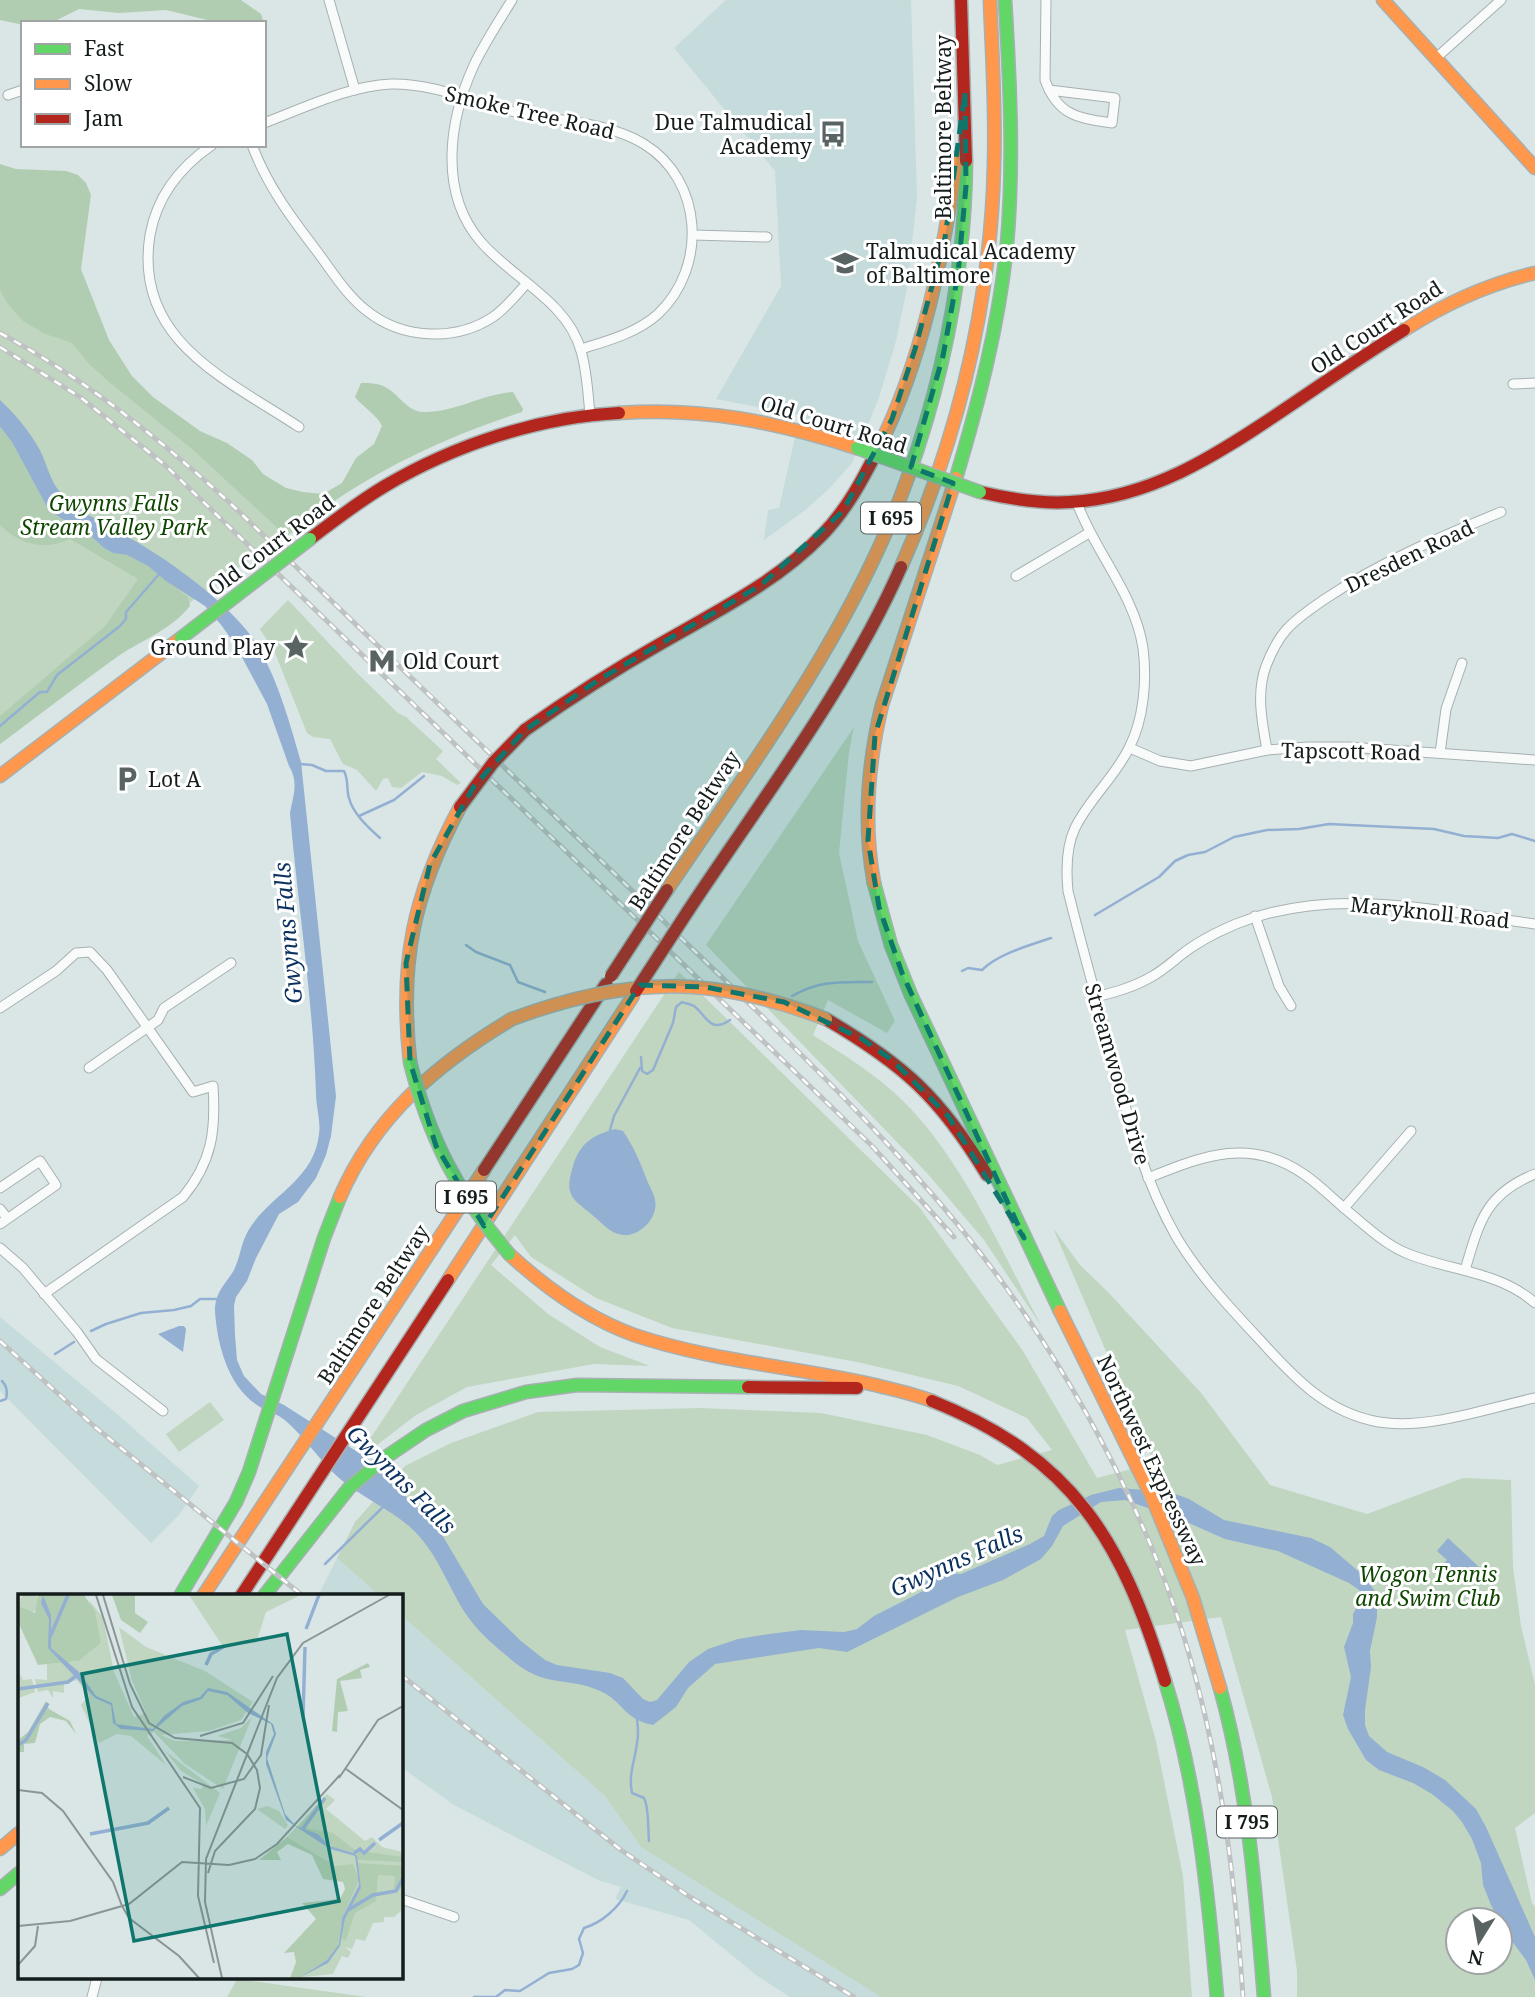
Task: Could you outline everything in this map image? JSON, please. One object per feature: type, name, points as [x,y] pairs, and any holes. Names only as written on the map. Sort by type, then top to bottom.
[{"type":"main road","name":"Baltimore Beltway","points":[[204,1594],[778,724],[866,575],[903,490],[922,435],[943,356],[958,274],[966,186],[961,0]]},
{"type":"main road","name":"I 695","points":[[242,1594],[801,741],[869,630],[911,545],[938,479],[970,363],[990,235],[994,131],[990,0]]},
{"type":"main road","points":[[1005,0],[1011,93],[1011,190],[995,327],[968,438],[882,705],[869,775],[868,815],[872,871],[891,945],[911,995],[985,1149],[1024,1238]]},
{"type":"main road","points":[[1383,0],[1535,168]]},
{"type":"main road","points":[[894,1390],[635,1335],[613,1327],[551,1291],[509,1254],[479,1219],[451,1177],[424,1118],[410,1062],[404,994],[411,928],[430,864],[460,807],[493,764],[525,730],[600,679],[761,585],[804,551],[843,511],[870,466],[892,419],[915,349],[945,238],[965,93]]},
{"type":"main road","name":"Old Court Road","points":[[0,776],[367,498],[421,467],[477,442],[590,415],[657,411],[741,417],[789,427],[857,448],[980,492],[1028,502],[1077,503],[1129,493],[1179,475],[1237,441],[1435,309],[1475,289],[1504,279],[1535,273]]},
{"type":"main road","points":[[181,1594],[236,1502],[260,1441],[332,1214],[356,1163],[374,1134],[425,1078],[476,1040],[512,1019],[559,1000],[581,995],[669,984],[705,987],[765,998],[803,1009],[826,1019],[892,1060],[926,1092],[948,1116],[976,1156],[1024,1238]]},
{"type":"main road","name":"Northwest Expressway","points":[[1024,1238],[1151,1495],[1175,1551],[1209,1651],[1228,1720],[1244,1799],[1258,1903],[1264,1997]]},
{"type":"main road","points":[[266,1594],[343,1495],[386,1457],[426,1430],[463,1411],[541,1389],[604,1384],[894,1390]]},
{"type":"main road","name":"I 795","points":[[894,1390],[955,1410],[1024,1450],[1069,1490],[1096,1522],[1116,1553],[1132,1586],[1173,1705],[1193,1795],[1205,1870],[1217,1997]]},
{"type":"main road","points":[[0,1849],[18,1833]]},
{"type":"main road","points":[[0,1889],[18,1874]]},
{"type":"street","points":[[329,0],[355,90]]},
{"type":"street","points":[[512,0],[484,47],[462,97],[452,153],[453,182],[468,223],[481,242],[556,310],[581,349],[590,415]]},
{"type":"street","points":[[1046,0],[1045,80],[1049,90],[1059,105],[1074,116],[1112,123],[1115,98],[1049,90]]},
{"type":"street","points":[[1436,58],[1501,0]]},
{"type":"street","name":"Smoke Tree Road","points":[[266,122],[355,90],[392,84],[411,85],[518,113],[614,130],[647,145],[662,158],[680,182],[691,213],[693,235],[687,269],[670,300],[657,315],[627,333],[581,349]]},
{"type":"street","points":[[8,95],[21,91]]},
{"type":"street","points":[[209,147],[187,164],[175,178],[157,209],[148,247],[148,265],[155,302],[177,340],[193,356],[299,427]]},
{"type":"street","points":[[253,147],[271,188],[283,207],[349,294],[381,321],[423,334],[454,333],[492,317],[527,283]]},
{"type":"street","points":[[693,235],[767,237]]},
{"type":"street","points":[[1513,384],[1535,383]]},
{"type":"street","name":"Streamwood Drive","points":[[1077,503],[1089,533],[1121,588],[1140,635],[1144,664],[1143,693],[1137,728],[1130,747],[1108,783],[1075,828],[1068,855],[1068,891],[1134,1141],[1173,1230],[1199,1270],[1292,1376],[1326,1403],[1363,1419],[1400,1424],[1427,1422],[1535,1398]]},
{"type":"street","name":"Dresden Road","points":[[1267,750],[1260,703],[1263,678],[1271,654],[1286,630],[1349,583],[1387,562],[1501,512]]},
{"type":"street","points":[[1016,576],[1089,533]]},
{"type":"street","points":[[1440,753],[1446,709],[1462,663]]},
{"type":"street","name":"Tapscott Road","points":[[1130,747],[1160,761],[1191,766],[1267,750],[1348,747],[1535,760]]},
{"type":"street","name":"Maryknoll Road","points":[[1096,997],[1151,978],[1216,933],[1255,916],[1292,907],[1347,902],[1535,923]]},
{"type":"street","points":[[1255,916],[1279,986],[1291,1006]]},
{"type":"street","points":[[0,1008],[56,971],[76,953],[84,951],[95,955],[193,1092],[213,1086],[215,1110],[208,1155],[199,1178],[183,1197],[44,1294]]},
{"type":"street","points":[[89,1068],[158,1020],[164,1008],[231,963]]},
{"type":"street","points":[[1344,1208],[1411,1131]]},
{"type":"street","points":[[1148,1178],[1196,1159],[1234,1152],[1267,1156],[1296,1169],[1377,1236],[1405,1252],[1500,1281],[1527,1295],[1535,1303]]},
{"type":"street","points":[[0,1188],[40,1161],[56,1185],[3,1221],[0,1209]]},
{"type":"street","points":[[1465,1270],[1478,1228],[1491,1204],[1508,1186],[1535,1174]]},
{"type":"street","points":[[0,1248],[23,1268],[96,1359],[163,1411]]},
{"type":"street","points":[[402,1899],[454,1917]]},
{"type":"street","points":[[92,1997],[96,1980]]},
{"type":"highlighted area","points":[[965,93],[966,186],[958,274],[943,356],[911,467],[953,483],[875,735],[868,840],[879,907],[902,973],[1024,1238],[948,1116],[892,1060],[862,1039],[784,1002],[705,987],[640,985],[484,1226],[436,1146],[410,1062],[406,963],[430,864],[474,786],[525,730],[600,679],[761,585],[843,511],[892,419],[915,349],[945,238]]},
{"type":"shaded area","name":"Talmudical Academy of Baltimore","points":[[726,0],[911,0],[917,198],[907,288],[896,341],[879,398],[852,463],[828,490],[804,511],[764,540],[768,510],[779,508],[800,415],[716,399],[781,286],[775,171],[674,48]]},
{"type":"shaded area","points":[[0,1317],[199,1486],[179,1515],[151,1543],[0,1391]]},
{"type":"shaded area","points":[[337,1558],[378,1594],[319,1594]]},
{"type":"shaded area","points":[[402,1616],[604,1795],[641,1847],[881,1997],[790,1997],[756,1975],[689,1920],[615,1899],[621,1887],[598,1880],[454,1805],[402,1768]]},
{"type":"green space","points":[[0,0],[241,0],[261,14],[263,21],[212,21],[166,10],[119,13],[79,9],[51,21],[21,21],[19,24],[0,20]]},
{"type":"green space","points":[[0,164],[16,169],[66,171],[78,175],[86,183],[91,195],[81,269],[109,340],[132,376],[153,397],[200,431],[227,443],[252,460],[263,474],[286,488],[323,494],[342,483],[356,458],[374,444],[382,426],[355,397],[361,383],[384,386],[408,406],[423,412],[446,410],[490,396],[513,392],[523,409],[522,412],[461,434],[402,461],[347,493],[294,531],[284,534],[192,449],[109,382],[88,363],[72,343],[45,334],[23,321],[7,303],[0,290]]},
{"type":"green space","name":"Gwynns Falls Stream Valley Park","points":[[0,203],[121,379],[262,485],[306,524],[227,575],[0,744]]},
{"type":"green space","points":[[0,428],[12,442],[46,505],[56,515],[113,553],[127,555],[148,566],[188,597],[190,606],[164,629],[114,659],[0,744],[0,716],[105,626],[138,579],[70,539],[51,545],[33,544],[16,537],[0,525]]},
{"type":"green space","points":[[288,600],[398,713],[406,717],[443,751],[436,759],[461,783],[457,785],[442,776],[422,772],[401,788],[392,787],[388,778],[383,779],[376,791],[357,770],[343,764],[330,739],[313,737],[307,733],[275,653],[260,629]]},
{"type":"green space","points":[[854,727],[839,853],[858,941],[895,1021],[887,1033],[828,1000],[813,1035],[882,1083],[925,1125],[963,1179],[1042,1327],[984,1240],[926,1172],[706,945]]},
{"type":"green space","name":"Wogon Tennis and Swim Club","points":[[679,972],[920,1208],[1023,1351],[1097,1478],[1154,1463],[1053,1228],[1080,1265],[1202,1394],[1270,1485],[1367,1514],[1463,1478],[1511,1480],[1513,1567],[1521,1626],[1535,1685],[1535,1813],[1515,1828],[1535,1907],[1535,1997],[1297,1997],[1297,1971],[1272,1797],[1221,1617],[1125,1630],[1156,1741],[1183,1876],[1192,1997],[881,1997],[641,1847],[604,1795],[402,1616],[402,1594],[378,1594],[337,1558],[355,1522],[405,1466],[451,1443],[538,1412],[701,1408],[821,1413],[927,1435],[980,1455],[997,1465],[1052,1450],[1027,1418],[958,1386],[862,1363],[672,1328],[596,1298],[531,1257],[515,1235],[491,1265],[548,1314],[600,1347],[650,1366],[594,1364],[467,1387],[416,1415],[372,1449],[368,1442]]},
{"type":"green space","points":[[210,1402],[224,1420],[179,1452],[166,1434]]},
{"type":"green space","points":[[236,1980],[244,1980],[366,1997],[227,1997]]},
{"type":"water","name":"Gwynns Falls","points":[[0,400],[29,433],[56,487],[68,500],[191,579],[250,634],[278,689],[301,762],[336,1096],[331,1136],[316,1178],[298,1202],[279,1214],[247,1281],[236,1297],[234,1306],[237,1360],[244,1376],[261,1394],[284,1405],[367,1458],[396,1483],[406,1497],[438,1528],[483,1604],[521,1641],[545,1660],[557,1665],[610,1673],[623,1678],[643,1699],[650,1702],[657,1700],[689,1662],[708,1649],[738,1639],[769,1634],[801,1630],[844,1632],[857,1629],[874,1616],[923,1591],[926,1581],[943,1574],[961,1574],[1030,1544],[1044,1536],[1052,1516],[1059,1510],[1091,1495],[1119,1488],[1170,1492],[1189,1499],[1224,1520],[1311,1538],[1330,1547],[1364,1576],[1374,1590],[1377,1617],[1370,1651],[1371,1667],[1365,1710],[1365,1725],[1369,1736],[1387,1752],[1423,1767],[1445,1780],[1476,1809],[1535,1937],[1535,1980],[1526,1960],[1514,1944],[1514,1906],[1491,1906],[1483,1885],[1481,1863],[1462,1822],[1432,1794],[1413,1783],[1379,1770],[1366,1760],[1348,1729],[1343,1715],[1351,1677],[1344,1647],[1353,1623],[1353,1614],[1362,1598],[1359,1590],[1349,1583],[1278,1551],[1225,1539],[1125,1500],[1101,1502],[1063,1526],[1041,1559],[1003,1580],[958,1597],[847,1652],[819,1648],[715,1664],[688,1688],[676,1707],[653,1725],[635,1719],[600,1691],[539,1676],[512,1660],[471,1621],[427,1546],[410,1527],[349,1486],[287,1422],[247,1397],[231,1376],[222,1350],[216,1324],[217,1299],[234,1270],[248,1231],[267,1207],[290,1187],[309,1164],[319,1129],[309,989],[290,813],[294,778],[267,704],[236,646],[222,626],[205,606],[148,566],[127,555],[113,553],[56,515],[46,505],[12,442],[0,427]]},
{"type":"water","points":[[615,1129],[623,1131],[630,1143],[655,1200],[654,1213],[647,1225],[629,1235],[608,1229],[576,1202],[569,1185],[579,1151],[594,1137]]},
{"type":"water","points":[[179,1326],[186,1329],[183,1352],[158,1334]]},
{"type":"water","points":[[1448,1538],[1479,1567],[1468,1579],[1458,1570],[1446,1582],[1436,1573],[1447,1560],[1437,1551]]},
{"type":"waterway","points":[[0,726],[40,692],[47,692],[57,675],[120,626],[126,619],[126,612],[161,572]]},
{"type":"waterway","points":[[300,764],[312,765],[326,771],[344,771],[354,810],[380,838]]},
{"type":"waterway","points":[[359,816],[394,800],[424,776]]},
{"type":"waterway","points":[[1095,915],[1159,877],[1175,861],[1205,852],[1234,837],[1267,830],[1329,824],[1434,829],[1464,836],[1498,838],[1512,834],[1535,841]]},
{"type":"waterway","points":[[962,971],[968,968],[982,970],[1005,955],[1051,938]]},
{"type":"waterway","points":[[466,945],[476,952],[510,965],[518,982],[545,992]]},
{"type":"waterway","points":[[792,996],[822,985],[872,982]]},
{"type":"waterway","points":[[641,1057],[642,1071],[647,1074],[653,1070],[673,1023],[676,1007],[682,1002],[694,1006],[713,1024],[723,1024],[730,1020]]},
{"type":"waterway","points":[[610,1130],[614,1116],[640,1068]]},
{"type":"waterway","points":[[91,1331],[141,1313],[174,1310],[191,1306],[200,1299],[216,1299]]},
{"type":"waterway","points":[[55,1354],[74,1342]]},
{"type":"waterway","points":[[0,1401],[6,1399],[7,1394],[2,1381]]},
{"type":"waterway","points":[[325,1564],[385,1505]]},
{"type":"waterway","points":[[637,1719],[638,1737],[631,1786],[632,1793],[644,1798],[646,1802],[649,1841]]},
{"type":"waterway","points":[[474,1997],[496,1997],[505,1990],[520,1991],[549,1973],[579,1965],[583,1953],[579,1939],[584,1928],[609,1914],[627,1891]]},
{"type":"railway","points":[[0,333],[62,370],[121,411],[231,504],[825,1078],[925,1186],[994,1272],[1056,1363],[1110,1458],[1156,1558],[1176,1611],[1206,1719],[1217,1774],[1233,1885],[1243,1997]]},
{"type":"railway","points":[[0,347],[80,397],[165,465],[872,1146],[954,1237]]},
{"type":"railway","points":[[0,1341],[95,1427],[301,1594]]},
{"type":"railway","points":[[402,1676],[621,1850],[690,1897],[854,1997]]},
{"type":"traffic: fast","points":[[956,478],[987,362],[1007,244],[1011,153],[1005,0]]},
{"type":"traffic: fast","points":[[908,477],[932,400],[950,321],[962,241],[966,161]]},
{"type":"traffic: fast","points":[[857,448],[980,492]]},
{"type":"traffic: fast","points":[[181,638],[310,539]]},
{"type":"traffic: fast","points":[[874,883],[891,945],[911,995],[1060,1311]]},
{"type":"traffic: fast","points":[[410,1062],[426,1116],[448,1164],[460,1187],[509,1254]]},
{"type":"traffic: fast","points":[[181,1594],[236,1502],[249,1472],[324,1238],[340,1197]]},
{"type":"traffic: fast","points":[[266,1594],[349,1488],[386,1457],[426,1430],[463,1411],[526,1392],[577,1385],[748,1387]]},
{"type":"traffic: fast","points":[[1165,1681],[1185,1758],[1200,1838],[1217,1997]]},
{"type":"traffic: fast","points":[[1220,1688],[1244,1803],[1264,1997]]},
{"type":"traffic: fast","points":[[0,1889],[18,1874]]},
{"type":"traffic: slow","points":[[901,567],[939,470],[954,421],[978,320],[991,217],[994,144],[990,0]]},
{"type":"traffic: slow","points":[[1383,0],[1535,168]]},
{"type":"traffic: slow","points":[[878,449],[907,379],[929,307],[957,158]]},
{"type":"traffic: slow","points":[[1404,330],[1467,296],[1535,273]]},
{"type":"traffic: slow","points":[[619,413],[681,412],[740,419],[798,431],[857,448]]},
{"type":"traffic: slow","points":[[667,890],[801,691],[860,587],[886,533],[908,477]]},
{"type":"traffic: slow","points":[[874,883],[868,816],[870,771],[877,727],[956,478]]},
{"type":"traffic: slow","points":[[0,776],[181,638]]},
{"type":"traffic: slow","points":[[410,1062],[407,992],[413,930],[431,870],[460,807]]},
{"type":"traffic: slow","points":[[512,1019],[593,995],[669,986],[745,994],[826,1019]]},
{"type":"traffic: slow","points":[[448,1280],[633,996]]},
{"type":"traffic: slow","points":[[340,1197],[371,1141],[411,1094],[459,1054],[512,1019]]},
{"type":"traffic: slow","points":[[204,1594],[484,1170]]},
{"type":"traffic: slow","points":[[509,1254],[568,1301],[600,1320],[634,1335],[724,1358],[875,1385],[932,1401]]},
{"type":"traffic: slow","points":[[1060,1311],[1151,1495],[1193,1598],[1220,1688]]},
{"type":"traffic: slow","points":[[0,1849],[18,1834]]},
{"type":"traffic: jam","points":[[961,0],[966,161]]},
{"type":"traffic: jam","points":[[980,492],[1025,500],[1070,502],[1099,499],[1154,483],[1181,472],[1231,444],[1404,330]]},
{"type":"traffic: jam","points":[[310,539],[385,486],[468,446],[558,420],[619,413]]},
{"type":"traffic: jam","points":[[525,730],[609,674],[746,595],[786,567],[823,534],[840,514],[878,449]]},
{"type":"traffic: jam","points":[[688,911],[830,699],[856,656],[901,567]]},
{"type":"traffic: jam","points":[[460,807],[493,763],[525,730]]},
{"type":"traffic: jam","points":[[611,976],[667,890]]},
{"type":"traffic: jam","points":[[636,991],[688,911]]},
{"type":"traffic: jam","points":[[484,1170],[606,984]]},
{"type":"traffic: jam","points":[[826,1019],[877,1051],[918,1085],[953,1124],[987,1175]]},
{"type":"traffic: jam","points":[[242,1594],[448,1280]]},
{"type":"traffic: jam","points":[[748,1387],[857,1388]]},
{"type":"traffic: jam","points":[[932,1401],[981,1424],[1022,1449],[1057,1478],[1086,1510],[1110,1546],[1130,1586],[1165,1681]]},
{"type":"place","name":"Due Talmudical Academy","points":[[833,134]]},
{"type":"place","name":"Talmudical Academy of Baltimore","points":[[845,263]]},
{"type":"place","name":"Ground Play","points":[[296,647]]},
{"type":"place","name":"Old Court","points":[[382,661]]},
{"type":"place","name":"Lot A","points":[[127,779]]}]
